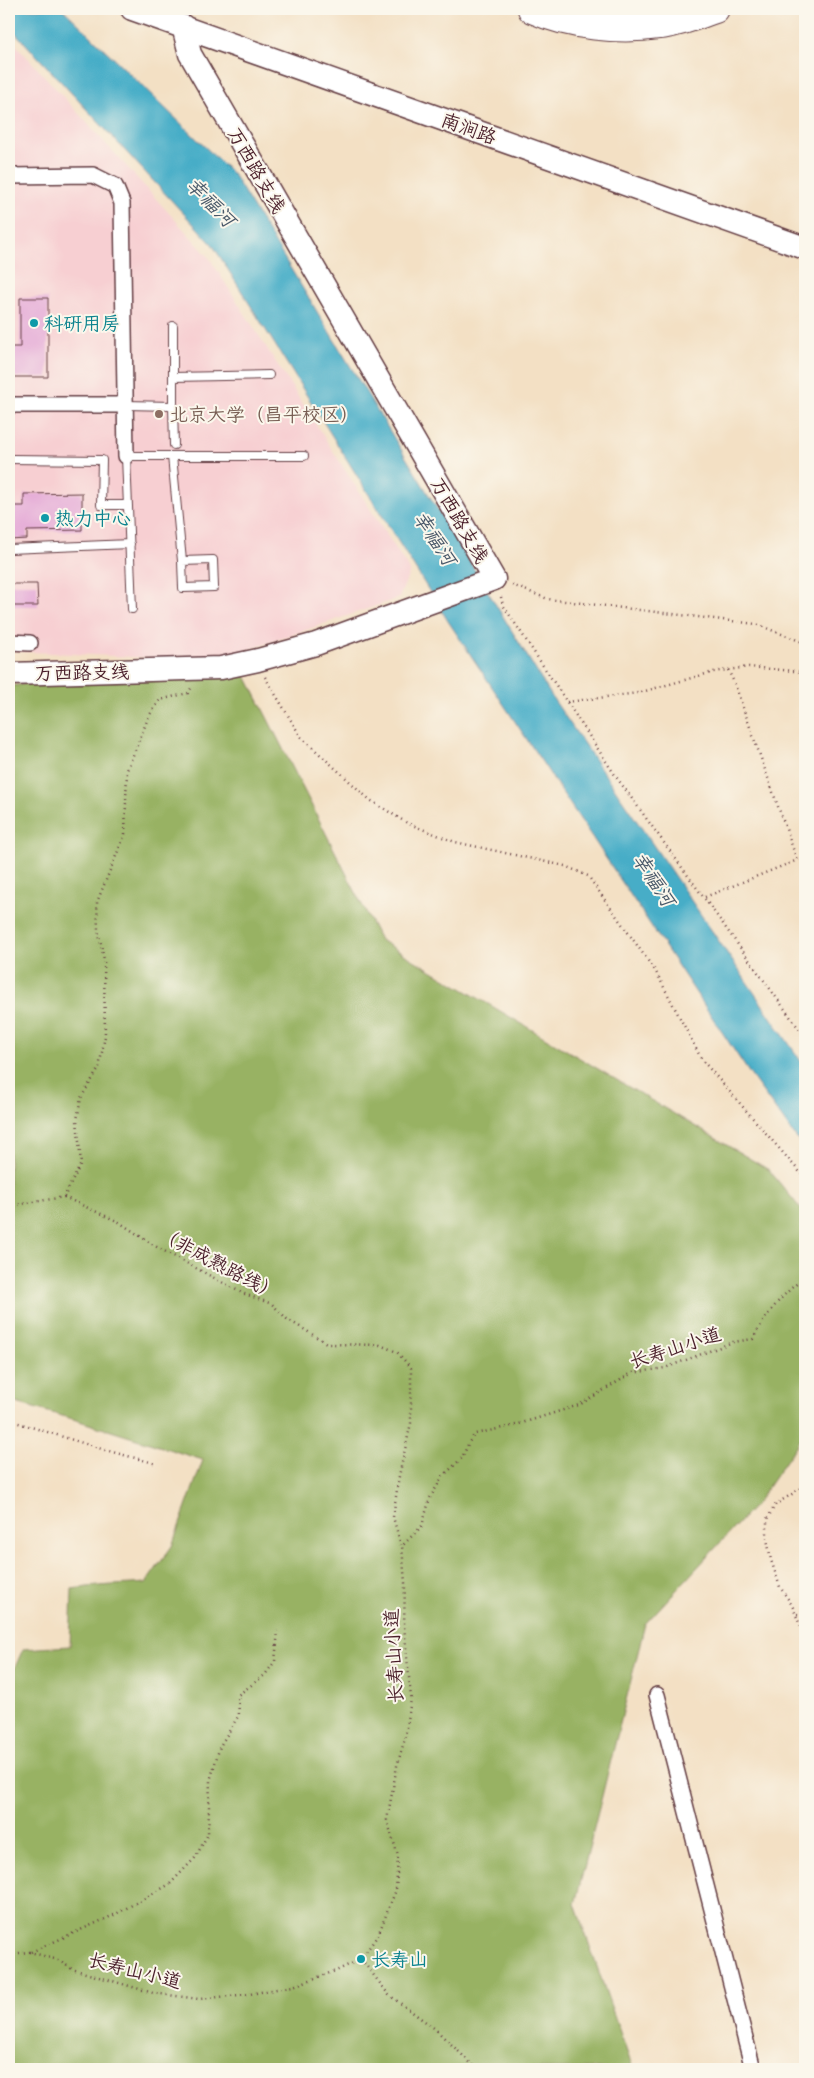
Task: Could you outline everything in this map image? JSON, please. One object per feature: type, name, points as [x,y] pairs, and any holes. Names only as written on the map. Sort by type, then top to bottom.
[{"type":"highway","points":[[532,9],[543,14],[578,22],[617,27],[660,25],[715,9]]},
{"type":"highway","points":[[577,9],[622,13],[670,9]]},
{"type":"street","name":"南涧路","points":[[132,9],[805,248]]},
{"type":"street","name":"万西路支线","points":[[9,674],[221,668],[256,661],[316,644],[494,579],[190,54],[183,26]]},
{"type":"street","points":[[9,176],[93,175],[115,186],[122,203],[126,456]]},
{"type":"street","points":[[9,405],[125,406]]},
{"type":"street","points":[[9,642],[30,643]]},
{"type":"street","points":[[657,1695],[753,2069]]},
{"type":"lane","points":[[173,326],[174,445]]},
{"type":"lane","points":[[173,378],[269,375]]},
{"type":"lane","points":[[125,406],[173,406]]},
{"type":"lane","points":[[132,609],[126,456],[304,456]]},
{"type":"lane","points":[[172,456],[183,588],[214,587],[213,560],[182,561]]},
{"type":"lane","points":[[9,458],[102,460],[101,505],[128,505]]},
{"type":"lane","points":[[9,549],[130,544]]},
{"type":"path","points":[[494,579],[548,599],[756,624],[805,643]]},
{"type":"path","points":[[494,579],[503,605],[617,778],[705,896],[805,1037]]},
{"type":"path","points":[[256,661],[301,737],[370,800],[406,823],[455,842],[565,866],[588,876],[656,972],[702,1060],[805,1178]]},
{"type":"path","points":[[567,702],[638,693],[713,672],[749,667],[805,672]]},
{"type":"path","points":[[9,1206],[64,1197],[81,1164],[77,1120],[82,1098],[99,1068],[105,1036],[104,960],[98,930],[97,902],[125,834],[128,770],[149,716],[160,700],[188,693],[203,669]]},
{"type":"path","points":[[728,670],[734,682],[797,860]]},
{"type":"path","points":[[705,896],[805,857]]},
{"type":"path","name":"（非成熟路线）","points":[[64,1197],[119,1222],[155,1246],[242,1293],[272,1304],[287,1319],[328,1344],[380,1345],[397,1352],[411,1368],[411,1423],[392,1517],[402,1546]]},
{"type":"path","name":"长寿山小道","points":[[9,1954],[30,1952],[58,1960],[72,1969],[153,1993],[199,1999],[250,1994],[293,1986],[338,1970],[361,1959],[378,1936],[396,1890],[398,1856],[387,1820],[397,1766],[406,1735],[411,1698],[404,1626],[405,1583],[402,1546],[422,1526],[430,1498],[443,1476],[462,1458],[475,1434],[516,1425],[579,1405],[632,1373],[664,1368],[733,1342],[753,1339],[759,1328],[781,1300],[805,1278]]},
{"type":"path","points":[[9,1420],[154,1463]]},
{"type":"path","points":[[805,1486],[776,1504],[767,1519],[771,1560],[780,1587],[792,1604],[805,1638]]},
{"type":"path","points":[[796,1614],[805,1615]]},
{"type":"path","points":[[30,1952],[114,1915],[170,1884],[195,1858],[208,1834],[210,1781],[220,1746],[239,1715],[238,1695],[265,1675],[275,1661],[278,1631]]},
{"type":"path","points":[[361,1959],[389,1995],[434,2028],[477,2069]]},
{"type":"shaded area","name":"北京大学（昌平校区）","points":[[9,37],[208,256],[410,571],[399,598],[216,661],[9,651]]},
{"type":"green space","points":[[246,676],[380,940],[769,1170],[805,1214],[805,1433],[757,1503],[645,1624],[575,1904],[633,2069],[9,2069],[9,1681],[23,1649],[70,1646],[72,1589],[146,1583],[172,1546],[203,1460],[9,1401],[9,686],[44,682]]},
{"type":"water","name":"幸福河","points":[[9,9],[63,9],[233,174],[554,700],[805,1067],[805,1150],[752,1077],[448,621],[212,244],[9,26]]},
{"type":"building","name":"科研用房","points":[[20,298],[48,298],[48,377],[9,377],[9,347],[20,347]]},
{"type":"building","name":"热力中心","points":[[82,493],[82,530],[27,531],[27,539],[9,540],[9,506],[24,506],[24,494]]},
{"type":"building","points":[[9,584],[37,584],[38,606],[9,606]]},
{"type":"place","name":"科研用房","points":[[34,323]]},
{"type":"place","name":"北京大学（昌平校区）","points":[[159,414]]},
{"type":"place","name":"热力中心","points":[[45,518]]},
{"type":"place","name":"长寿山","points":[[361,1959]]}]
